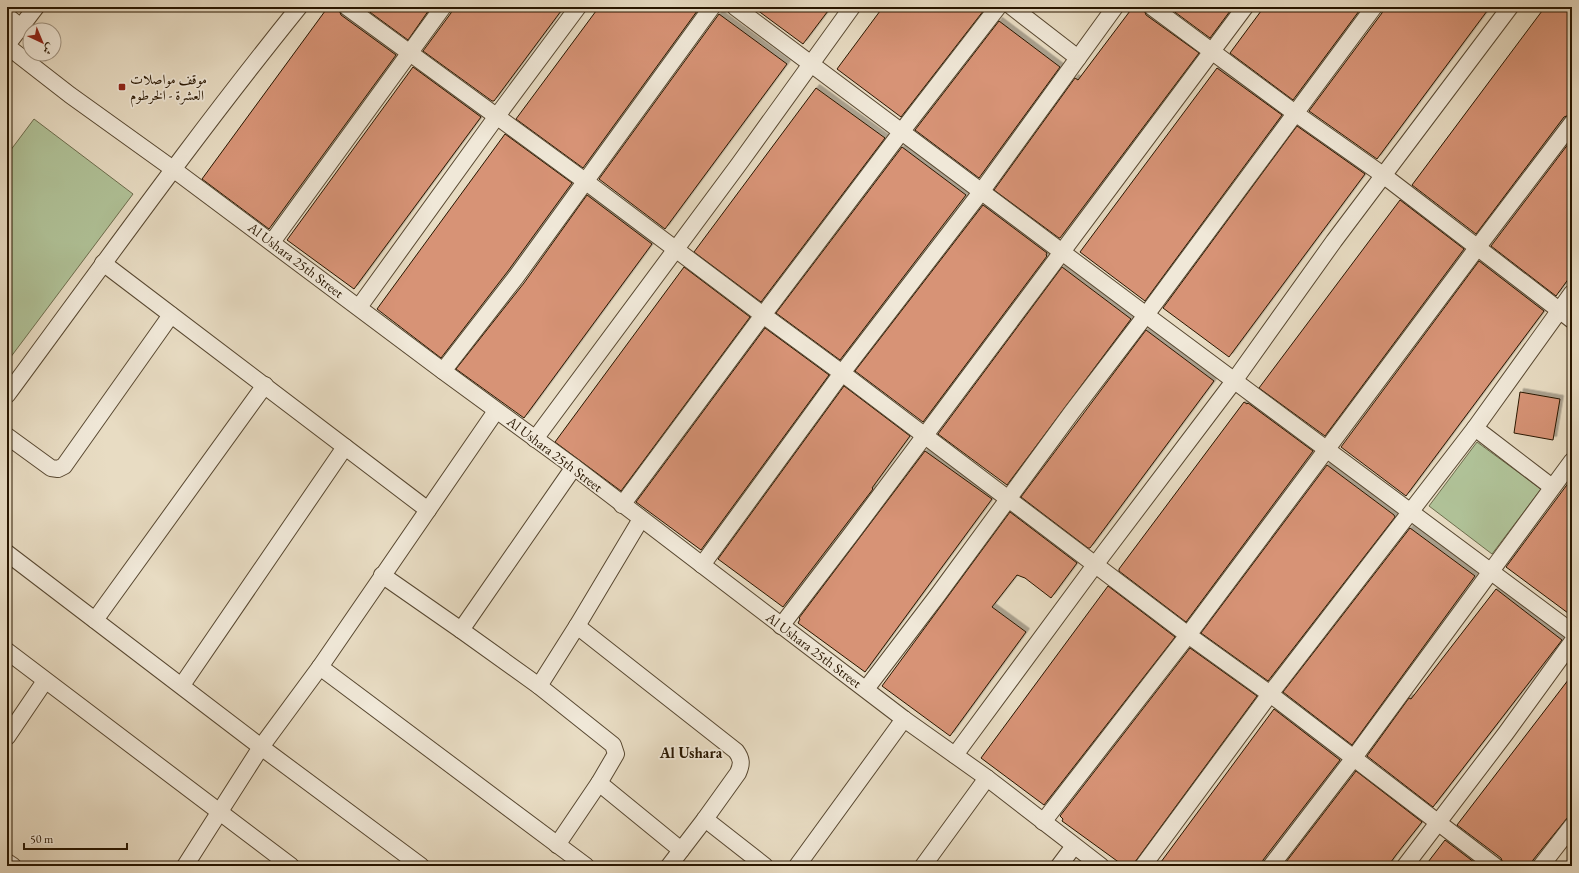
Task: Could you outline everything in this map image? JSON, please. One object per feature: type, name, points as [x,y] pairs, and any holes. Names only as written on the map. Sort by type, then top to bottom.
[{"type":"street","points":[[7,46],[36,7]]},
{"type":"street","points":[[7,395],[103,263],[247,71],[299,7]]},
{"type":"street","points":[[347,7],[585,181],[925,435],[1188,635],[1270,694],[1353,759],[1495,866]]},
{"type":"street","points":[[272,242],[443,7]]},
{"type":"street","points":[[359,307],[578,7]]},
{"type":"street","points":[[443,371],[516,277],[712,7]]},
{"type":"street","points":[[736,7],[1146,316],[1490,573],[1572,632]]},
{"type":"street","points":[[535,439],[739,164],[852,7]]},
{"type":"street","points":[[622,505],[763,315],[998,7]]},
{"type":"street","points":[[1012,7],[1078,58]]},
{"type":"street","points":[[702,565],[842,373],[981,192],[1115,7]]},
{"type":"street","points":[[1152,7],[1295,113],[1384,175],[1572,320]]},
{"type":"street","points":[[781,626],[1245,7]]},
{"type":"street","points":[[866,689],[1146,316],[1374,7]]},
{"type":"street","points":[[955,755],[1095,565],[1234,381],[1282,312],[1510,7]]},
{"type":"street","points":[[7,16],[21,27]]},
{"type":"street","name":"Al Ushara 25th Street","points":[[7,46],[70,95],[174,169],[574,468],[781,626],[987,778],[1101,866]]},
{"type":"street","points":[[1043,822],[1188,635],[1572,123]]},
{"type":"street","points":[[103,263],[428,510]]},
{"type":"street","points":[[1143,866],[1270,694],[1475,428],[1572,293]]},
{"type":"street","points":[[7,436],[51,468],[58,469],[64,466],[171,315]]},
{"type":"street","points":[[95,620],[265,385]]},
{"type":"street","points":[[184,866],[261,747],[320,667],[496,410]]},
{"type":"street","points":[[1475,428],[1552,487]]},
{"type":"street","points":[[182,685],[345,447]]},
{"type":"street","points":[[1271,866],[1353,759],[1572,461]]},
{"type":"street","points":[[461,630],[574,468]]},
{"type":"street","points":[[538,686],[577,626],[641,519]]},
{"type":"street","points":[[7,553],[182,685],[261,747],[421,866]]},
{"type":"street","points":[[382,575],[538,686],[613,745],[616,754],[599,783],[557,845]]},
{"type":"street","points":[[577,626],[736,751],[741,757],[741,765],[738,773],[669,866]]},
{"type":"street","points":[[1405,866],[1502,739],[1572,642]]},
{"type":"street","points":[[7,651],[291,866]]},
{"type":"street","points":[[320,667],[586,866]]},
{"type":"street","points":[[7,737],[45,681]]},
{"type":"street","points":[[797,866],[904,718]]},
{"type":"street","points":[[923,866],[987,778]]},
{"type":"street","points":[[599,783],[681,850]]},
{"type":"street","points":[[705,819],[765,866]]},
{"type":"street","points":[[1541,866],[1572,826]]},
{"type":"street","points":[[1059,866],[1074,846]]},
{"type":"street","points":[[7,862],[13,866]]},
{"type":"green space","points":[[34,119],[133,194],[7,362],[7,155]]},
{"type":"green space","points":[[1477,442],[1541,489],[1492,554],[1429,506]]},
{"type":"building","points":[[328,7],[338,7],[341,15],[396,55],[269,229],[202,179]]},
{"type":"building","points":[[363,7],[431,7],[408,40]]},
{"type":"building","points":[[452,7],[564,7],[494,101],[492,101],[423,51],[451,13]]},
{"type":"building","points":[[599,7],[700,7],[583,168],[516,119]]},
{"type":"building","points":[[753,7],[831,7],[803,44]]},
{"type":"building","points":[[883,7],[980,7],[984,10],[901,117],[837,69]]},
{"type":"building","points":[[1133,7],[1143,7],[1146,15],[1199,53],[1059,238],[994,190],[1075,78],[1078,80]]},
{"type":"building","points":[[1168,7],[1233,7],[1210,38]]},
{"type":"building","points":[[1264,7],[1362,7],[1293,100],[1230,53]]},
{"type":"building","points":[[1383,7],[1490,7],[1377,159],[1309,111],[1382,13]]},
{"type":"building","points":[[1545,7],[1572,7],[1572,114],[1564,117],[1476,234],[1412,185]]},
{"type":"building","points":[[719,14],[787,64],[665,229],[599,179]]},
{"type":"building","points":[[999,21],[1060,67],[979,178],[915,130]]},
{"type":"building","points":[[413,67],[481,117],[354,289],[287,240]]},
{"type":"building","points":[[1217,68],[1282,115],[1145,301],[1080,252]]},
{"type":"building","points":[[816,88],[885,138],[761,302],[694,252]]},
{"type":"building","points":[[1297,126],[1365,174],[1229,357],[1163,308]]},
{"type":"building","points":[[505,134],[572,183],[508,271],[441,358],[377,309]]},
{"type":"building","points":[[1572,139],[1572,274],[1556,296],[1491,246]]},
{"type":"building","points":[[902,147],[966,195],[840,360],[776,313]]},
{"type":"building","points":[[587,195],[652,244],[524,418],[456,369],[524,283]]},
{"type":"building","points":[[1400,200],[1464,249],[1325,436],[1259,388]]},
{"type":"building","points":[[983,205],[1047,253],[1047,256],[923,422],[855,371]]},
{"type":"building","points":[[1479,261],[1544,311],[1406,496],[1341,447]]},
{"type":"building","points":[[684,267],[750,317],[621,491],[555,442]]},
{"type":"building","points":[[1062,267],[1131,319],[1007,485],[938,434]]},
{"type":"building","points":[[765,328],[829,375],[701,550],[636,502]]},
{"type":"building","points":[[1146,330],[1214,381],[1090,548],[1088,548],[1021,497]]},
{"type":"building","points":[[844,386],[910,436],[872,488],[873,489],[783,607],[718,559]]},
{"type":"building","points":[[1520,392],[1560,399],[1553,440],[1514,433]]},
{"type":"building","points":[[1244,402],[1247,404],[1248,403],[1313,451],[1186,622],[1119,571],[1119,569]]},
{"type":"building","points":[[925,451],[992,499],[865,672],[798,623],[799,618]]},
{"type":"building","points":[[1327,465],[1395,517],[1268,681],[1201,633]]},
{"type":"building","points":[[1572,478],[1572,616],[1506,567]]},
{"type":"building","points":[[1010,512],[1077,563],[1051,598],[1025,578],[1017,575],[992,607],[1026,632],[950,736],[882,686]]},
{"type":"building","points":[[1410,528],[1475,576],[1352,745],[1283,692]]},
{"type":"building","points":[[1108,586],[1175,637],[1044,805],[981,758]]},
{"type":"building","points":[[1496,589],[1562,640],[1433,807],[1367,756],[1409,698],[1411,699]]},
{"type":"building","points":[[1190,648],[1257,696],[1132,866],[1124,866],[1062,821],[1063,819],[1060,816]]},
{"type":"building","points":[[1572,675],[1572,812],[1533,860],[1531,866],[1504,866],[1501,858],[1457,825]]},
{"type":"building","points":[[1274,709],[1340,760],[1263,860],[1262,866],[1158,866]]},
{"type":"building","points":[[1356,771],[1422,822],[1388,866],[1283,866]]},
{"type":"building","points":[[1445,840],[1479,866],[1425,866]]},
{"type":"place","name":"موقف مواصلات العشرة - الخرطوم","points":[[122,87]]},
{"type":"district","name":"Al Ushara","points":[[691,752]]}]
